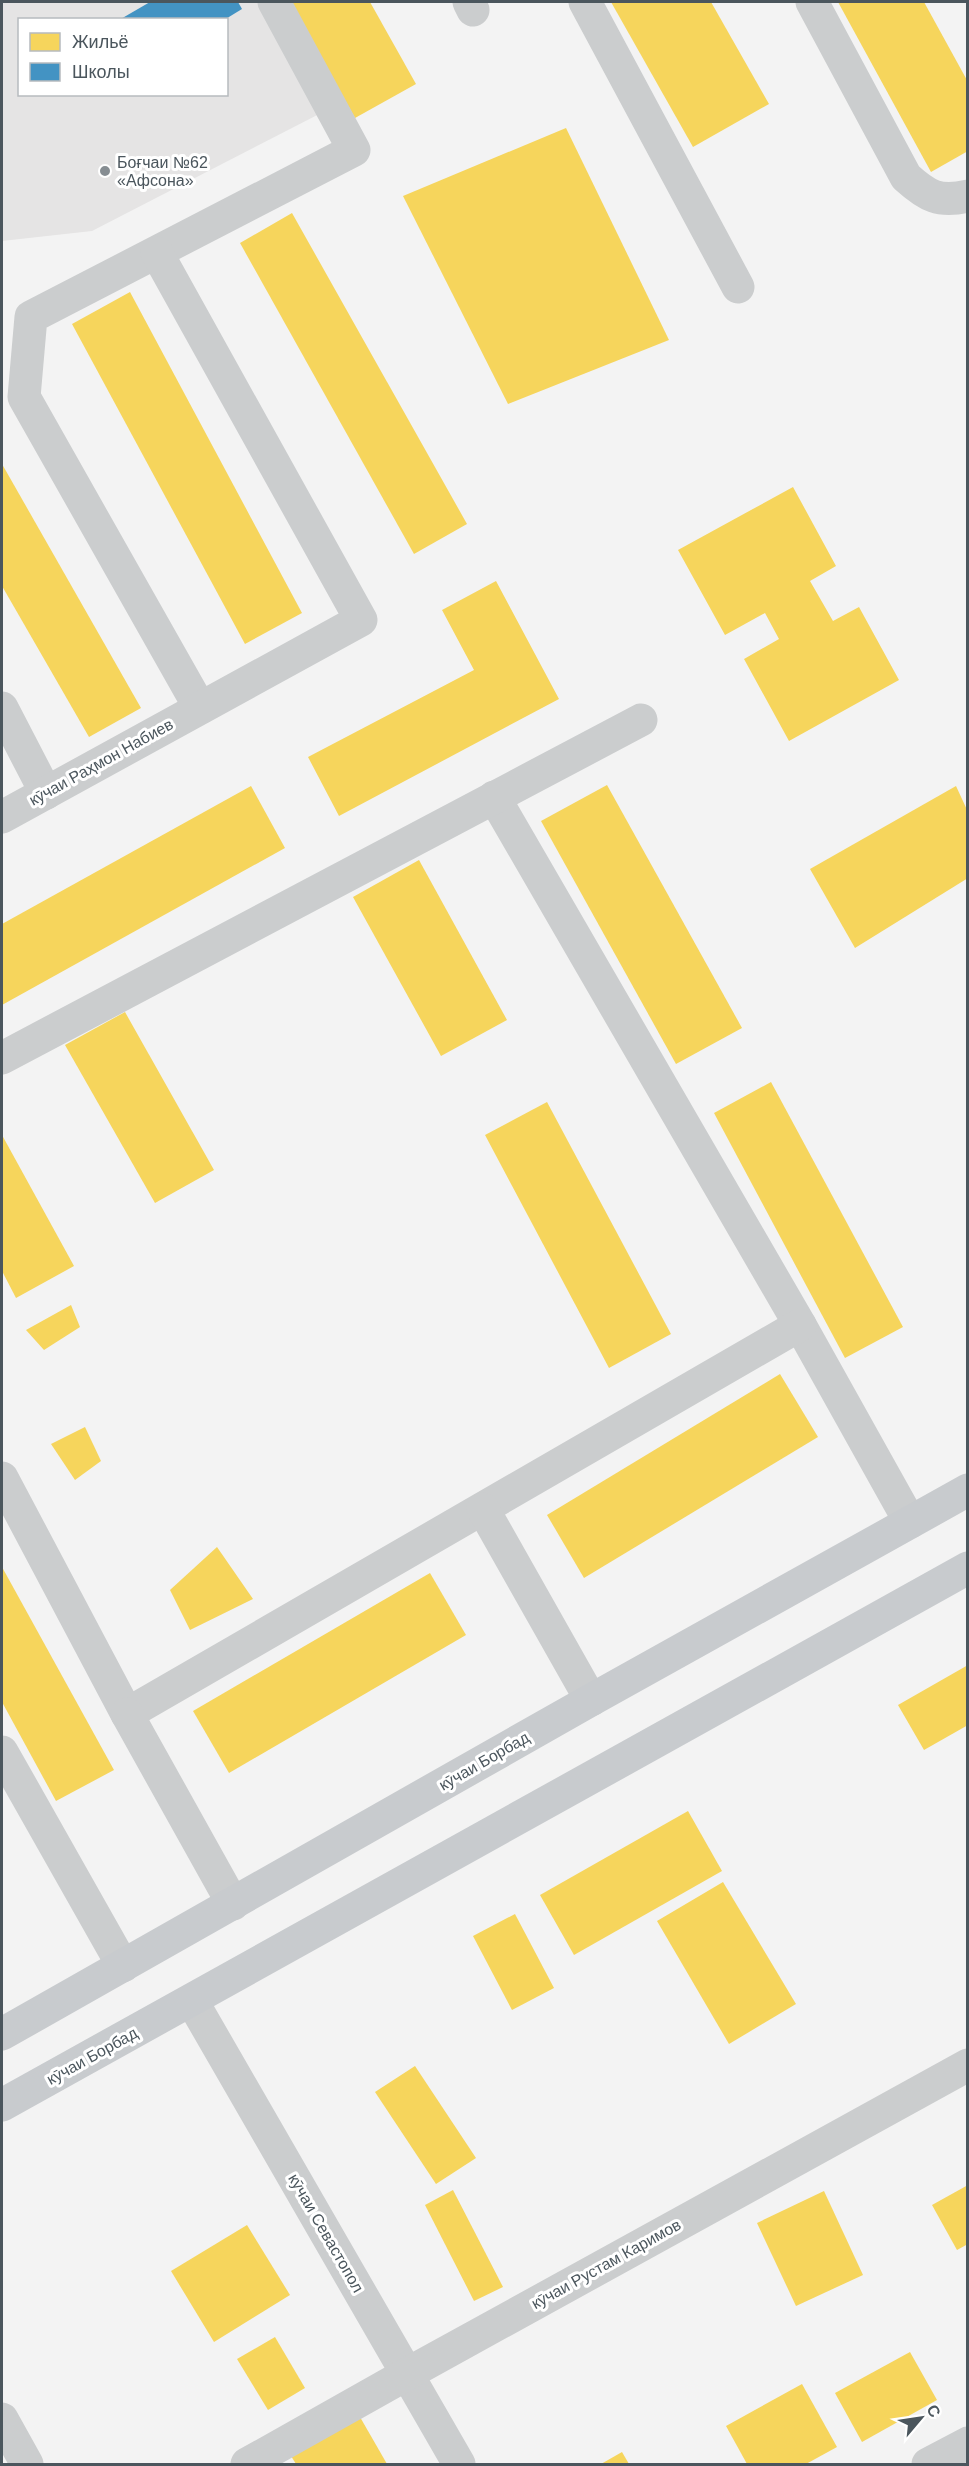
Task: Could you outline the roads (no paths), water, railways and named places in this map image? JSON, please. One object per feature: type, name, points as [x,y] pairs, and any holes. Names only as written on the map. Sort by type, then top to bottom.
[{"type":"main road","name":"кӯчаи Борбад","points":[[2,2034],[591,1700],[968,1490]]},
{"type":"main road","name":"кӯчаи Борбад","points":[[2,2105],[968,1568]]},
{"type":"street","points":[[200,708],[13,404],[31,317],[354,150],[274,2]]},
{"type":"street","points":[[585,2],[738,286]]},
{"type":"street","points":[[812,2],[906,177],[924,193],[950,201],[968,196]]},
{"type":"street","name":"кӯчаи Раҳмон Набиев","points":[[2,817],[361,620],[157,253]]},
{"type":"street","points":[[2,708],[46,793]]},
{"type":"street","points":[[2,1058],[641,720]]},
{"type":"street","points":[[494,797],[800,1326],[910,1522]]},
{"type":"street","points":[[127,1714],[800,1326]]},
{"type":"street","points":[[2,1478],[127,1714],[233,1904]]},
{"type":"street","points":[[483,1509],[591,1700]]},
{"type":"street","points":[[2,1752],[123,1966]]},
{"type":"street","name":"кӯчаи Севастопол","points":[[192,2001],[459,2464]]},
{"type":"street","name":"кӯчаи Рустам Каримов","points":[[247,2464],[968,2065]]},
{"type":"street","points":[[2,2419],[27,2464]]},
{"type":"street","points":[[928,2464],[968,2444]]},
{"type":"place","name":"Боғчаи №62 «Афсона»","points":[[105,171]]}]
